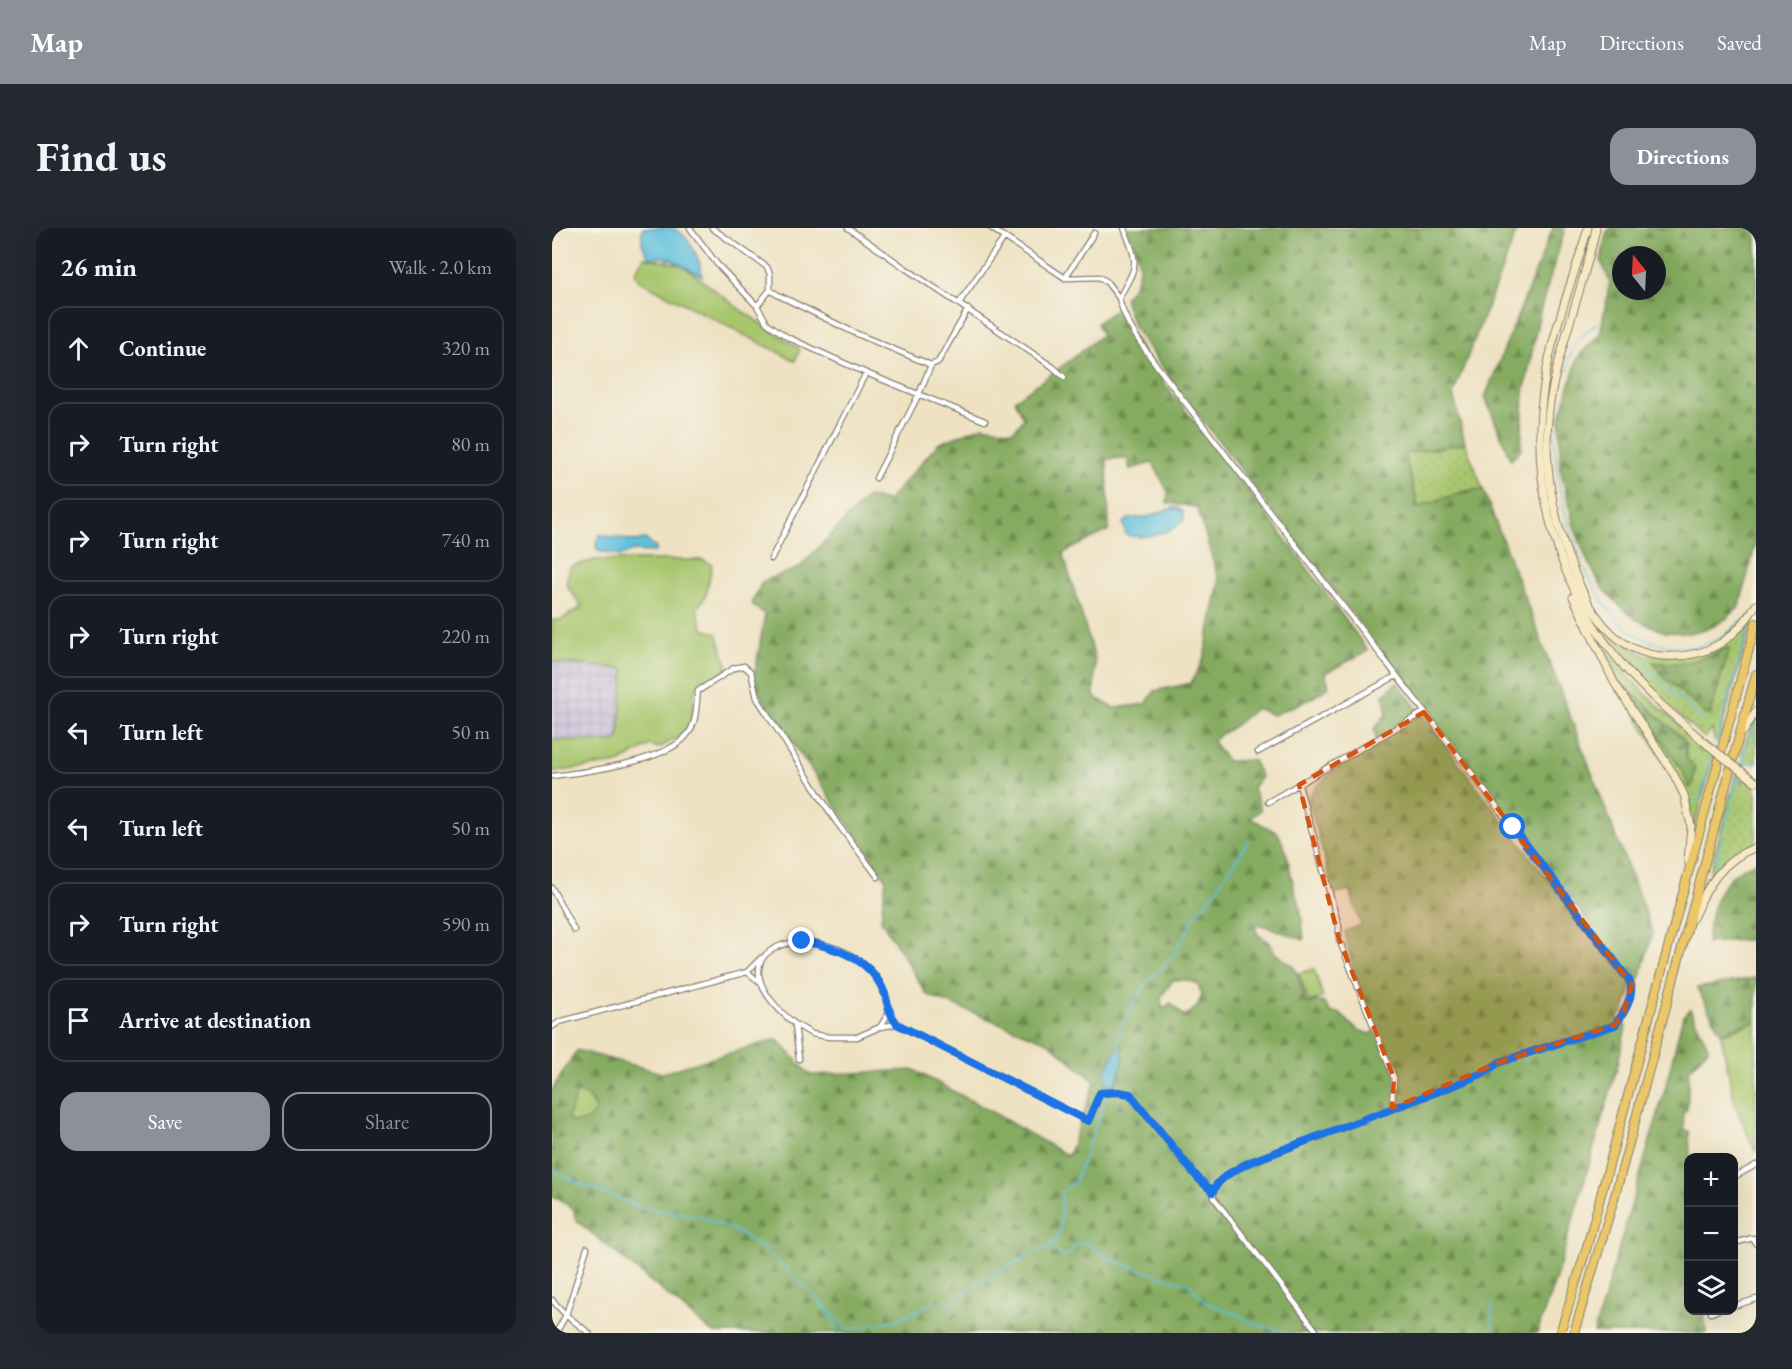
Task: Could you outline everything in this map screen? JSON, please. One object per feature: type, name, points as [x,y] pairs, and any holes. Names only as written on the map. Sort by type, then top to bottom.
[{"type":"highway","points":[[1560,1333],[1587,1250],[1756,622]]},
{"type":"highway","points":[[1574,1333],[1602,1242],[1756,674]]},
{"type":"street","points":[[690,228],[717,264],[757,306],[767,323],[787,337],[866,373],[985,421]]},
{"type":"street","points":[[712,228],[767,267],[770,274],[770,290],[757,306]]},
{"type":"street","points":[[848,228],[1064,377]]},
{"type":"street","points":[[991,228],[1065,278],[1099,277],[1106,281],[1119,298],[1122,310],[1132,329],[1157,366],[1632,985],[1630,999],[1615,1025],[1500,1062],[1473,1077],[1250,1162],[1234,1170],[1215,1186],[1214,1198],[1318,1333]]},
{"type":"street","points":[[1119,298],[1134,272],[1136,258],[1124,228]]},
{"type":"street","points":[[1588,228],[1553,342],[1544,386],[1540,438],[1543,486],[1553,535],[1573,597],[1599,655],[1684,795],[1690,816],[1691,837],[1686,880]]},
{"type":"street","points":[[1578,263],[1595,228]]},
{"type":"street","points":[[1595,228],[1552,388],[1548,428],[1549,466],[1554,504],[1559,529],[1576,579],[1590,607],[1605,627],[1629,646],[1657,656],[1686,656],[1714,648],[1741,627],[1756,605]]},
{"type":"street","points":[[1065,278],[1094,233]]},
{"type":"street","points":[[959,303],[1004,238]]},
{"type":"street","points":[[770,290],[855,333],[931,365]]},
{"type":"street","points":[[876,478],[919,394],[931,365],[938,362],[968,309]]},
{"type":"street","points":[[771,559],[866,373]]},
{"type":"street","points":[[1562,563],[1588,617],[1613,653],[1645,689],[1709,746],[1755,781]]},
{"type":"street","points":[[552,776],[603,769],[672,747],[689,734],[694,721],[698,691],[734,668],[744,666],[751,672],[757,698],[837,823],[878,877]]},
{"type":"street","points":[[1258,752],[1396,676]]},
{"type":"street","points":[[1733,759],[1746,726],[1756,711]]},
{"type":"street","points":[[1268,802],[1424,712]]},
{"type":"street","points":[[1299,785],[1339,926],[1339,939],[1394,1078],[1392,1108]]},
{"type":"street","points":[[1684,940],[1703,895],[1712,880],[1732,860],[1756,847]]},
{"type":"street","points":[[552,888],[574,930]]},
{"type":"street","points":[[552,1027],[559,1022],[747,972],[763,956],[778,946],[802,941],[824,945],[853,956],[871,971],[884,994],[889,1013],[897,1024],[1088,1121],[1100,1093],[1130,1094],[1197,1177],[1213,1192]]},
{"type":"street","points":[[760,982],[760,964],[763,956]]},
{"type":"street","points":[[747,972],[760,982],[780,1012],[812,1034],[829,1037],[857,1037],[880,1027],[897,1024]]},
{"type":"street","points":[[880,1027],[889,1013]]},
{"type":"street","points":[[795,1024],[799,1059]]},
{"type":"street","points":[[798,1041],[812,1034]]},
{"type":"street","points":[[1738,1175],[1756,1165]]},
{"type":"street","points":[[1738,1242],[1753,1238],[1756,1244]]},
{"type":"street","points":[[556,1333],[566,1315],[587,1248]]},
{"type":"street","points":[[1738,1305],[1756,1299]]},
{"type":"street","points":[[552,1300],[566,1315],[589,1333]]},
{"type":"highlighted area","points":[[1424,712],[1632,985],[1624,1013],[1615,1025],[1500,1062],[1392,1108],[1394,1078],[1339,939],[1299,785]]},
{"type":"shaded area","points":[[552,662],[624,669],[619,738],[614,742],[552,740]]},
{"type":"green space","points":[[1126,228],[1518,228],[1453,394],[1465,443],[1405,454],[1418,507],[1465,491],[1483,489],[1653,933],[1639,980],[1632,985],[1623,1013],[1617,1016],[1626,1026],[1617,1068],[1556,1278],[1537,1333],[713,1333],[575,1219],[574,1210],[558,1198],[552,1197],[552,1090],[577,1050],[662,1073],[777,1039],[810,1075],[914,1070],[1068,1156],[1095,1082],[1048,1042],[927,995],[881,920],[886,879],[753,685],[765,614],[753,606],[753,599],[763,581],[799,568],[867,497],[888,501],[938,444],[983,426],[1013,431],[1024,419],[1015,400],[1102,335],[1097,323],[1118,308],[1138,345],[1162,380],[1331,599],[1368,651],[1325,673],[1329,687],[1310,699],[1273,715],[1256,708],[1236,725],[1212,740],[1227,761],[1253,760],[1261,777],[1253,788],[1261,810],[1250,818],[1278,833],[1286,851],[1295,893],[1300,905],[1304,940],[1259,924],[1255,927],[1258,935],[1269,942],[1275,953],[1292,965],[1297,972],[1307,1004],[1317,1001],[1324,1003],[1331,1013],[1339,1013],[1358,1030],[1370,1034],[1377,1030],[1353,969],[1345,931],[1361,925],[1349,890],[1334,894],[1308,798],[1330,773],[1377,742],[1374,729],[1387,713],[1383,695],[1397,682],[1567,904],[1625,975],[1562,885],[1160,365],[1133,326],[1124,298],[1137,280],[1139,264]],"holes":[[[1127,458],[1130,469],[1153,463],[1168,492],[1167,503],[1197,507],[1219,581],[1204,658],[1191,683],[1155,691],[1146,704],[1114,708],[1094,697],[1095,659],[1063,553],[1109,530],[1107,459]],[[1173,980],[1186,980],[1198,984],[1202,995],[1197,1007],[1185,1017],[1171,1003],[1162,1009],[1161,997]]]},
{"type":"green space","points":[[1553,228],[1565,228],[1540,311],[1524,393],[1521,449],[1511,460],[1485,397]]},
{"type":"green space","points":[[1610,228],[1756,228],[1756,543],[1739,607],[1726,619],[1712,627],[1690,633],[1665,632],[1637,620],[1602,587],[1587,560],[1574,526],[1560,468],[1560,417],[1578,357],[1600,334],[1610,282],[1601,261],[1606,234]]},
{"type":"green space","points":[[644,257],[682,265],[742,311],[800,349],[795,361],[638,280],[635,272]]},
{"type":"green space","points":[[1465,443],[1483,489],[1465,491],[1418,507],[1404,453]]},
{"type":"green space","points":[[595,560],[703,560],[712,565],[706,595],[697,609],[703,629],[717,633],[728,668],[694,691],[691,720],[687,732],[659,748],[650,745],[618,763],[552,772],[552,740],[614,742],[619,738],[624,669],[552,662],[552,620],[560,620],[582,607],[566,584],[570,567]]},
{"type":"green space","points":[[1755,611],[1718,742],[1714,740],[1712,729],[1705,738],[1661,699],[1621,657],[1598,626],[1600,625],[1645,655],[1707,653]],"holes":[[[1729,648],[1710,715],[1653,662],[1672,664],[1691,662]]]},
{"type":"green space","points":[[1593,632],[1629,677],[1700,743],[1697,749],[1701,751],[1707,749],[1714,755],[1694,829],[1690,805],[1616,681]],"holes":[[[1632,695],[1635,695],[1682,738],[1686,745],[1686,757],[1695,768],[1692,786],[1689,786],[1683,772]]]},
{"type":"green space","points":[[1729,648],[1710,715],[1707,715],[1663,676],[1653,662],[1691,661]]},
{"type":"green space","points":[[1632,694],[1685,741],[1686,757],[1695,768],[1692,786],[1689,787],[1683,772]]},
{"type":"green space","points":[[1756,714],[1756,764],[1749,762],[1744,766],[1742,764],[1744,756],[1741,755]]},
{"type":"green space","points":[[1736,773],[1742,783],[1745,778],[1756,786],[1756,844],[1728,859],[1707,883]]},
{"type":"green space","points":[[1756,862],[1756,939],[1707,943],[1711,917],[1725,884],[1733,875]]},
{"type":"green space","points":[[1314,969],[1323,997],[1309,1002],[1299,973]]},
{"type":"green space","points":[[1756,978],[1756,1020],[1721,1033],[1697,988]]},
{"type":"green space","points":[[1690,1009],[1709,1048],[1689,1070],[1687,1110],[1683,1112],[1684,1131],[1689,1131],[1690,1153],[1684,1153],[1684,1315],[1704,1315],[1706,1333],[1594,1333],[1664,1093],[1683,1016]]},
{"type":"green space","points":[[1756,1021],[1756,1153],[1735,1105],[1721,1035]]},
{"type":"green space","points":[[579,1092],[589,1099],[595,1110],[585,1121],[571,1122],[568,1118]]},
{"type":"water","points":[[642,228],[671,228],[683,235],[696,255],[702,276],[669,258],[668,260],[665,257],[649,258],[642,244]]},
{"type":"water","points":[[1178,508],[1183,512],[1184,519],[1180,524],[1166,532],[1149,536],[1126,535],[1123,523],[1126,521]]},
{"type":"water","points":[[600,535],[636,541],[645,539],[656,548],[655,552],[632,551],[620,556],[603,552],[597,550],[596,544]]},
{"type":"water","points":[[1121,1048],[1123,1060],[1116,1083],[1106,1085],[1105,1072],[1117,1050]]},
{"type":"waterway","points":[[1598,322],[1578,342],[1570,354],[1569,368],[1560,386],[1555,424],[1555,454],[1567,520],[1591,582],[1608,608],[1626,627],[1644,638],[1663,645],[1677,647],[1704,645],[1720,638],[1741,620]]},
{"type":"waterway","points":[[1715,746],[1749,627]]},
{"type":"waterway","points":[[1648,649],[1652,642]]},
{"type":"waterway","points":[[1642,659],[1650,671],[1708,724]]},
{"type":"waterway","points":[[1740,767],[1747,745],[1753,736],[1752,731],[1756,720]]},
{"type":"waterway","points":[[1692,802],[1700,799],[1712,753]]},
{"type":"waterway","points":[[1743,764],[1756,763]]},
{"type":"waterway","points":[[1715,868],[1736,785],[1739,782],[1738,774]]},
{"type":"waterway","points":[[1119,1048],[1120,1029],[1131,1007],[1147,983],[1176,953],[1193,918],[1213,895],[1248,841]]},
{"type":"waterway","points":[[1044,1248],[1056,1241],[1060,1229],[1062,1192],[1075,1181],[1112,1082]]},
{"type":"waterway","points":[[552,1169],[584,1186],[643,1208],[696,1215],[734,1230],[765,1249],[850,1330],[895,1320],[935,1302],[952,1302],[981,1280],[999,1273],[1029,1254],[1043,1249],[1053,1250],[1064,1257],[1071,1253],[1073,1246],[1079,1243],[1090,1243],[1098,1252],[1117,1262],[1188,1283],[1207,1303],[1239,1315],[1250,1322],[1286,1333]]},
{"type":"waterway","points":[[821,1304],[841,1333]]},
{"type":"waterway","points":[[1492,1304],[1492,1333]]},
{"type":"route","points":[[802,941],[824,945],[853,956],[871,971],[884,994],[889,1013],[897,1024],[1088,1121],[1100,1093],[1130,1094],[1197,1177],[1213,1192],[1215,1186],[1234,1170],[1250,1162],[1455,1085],[1483,1073],[1500,1062],[1615,1025],[1630,999],[1632,985],[1513,827]]}]
